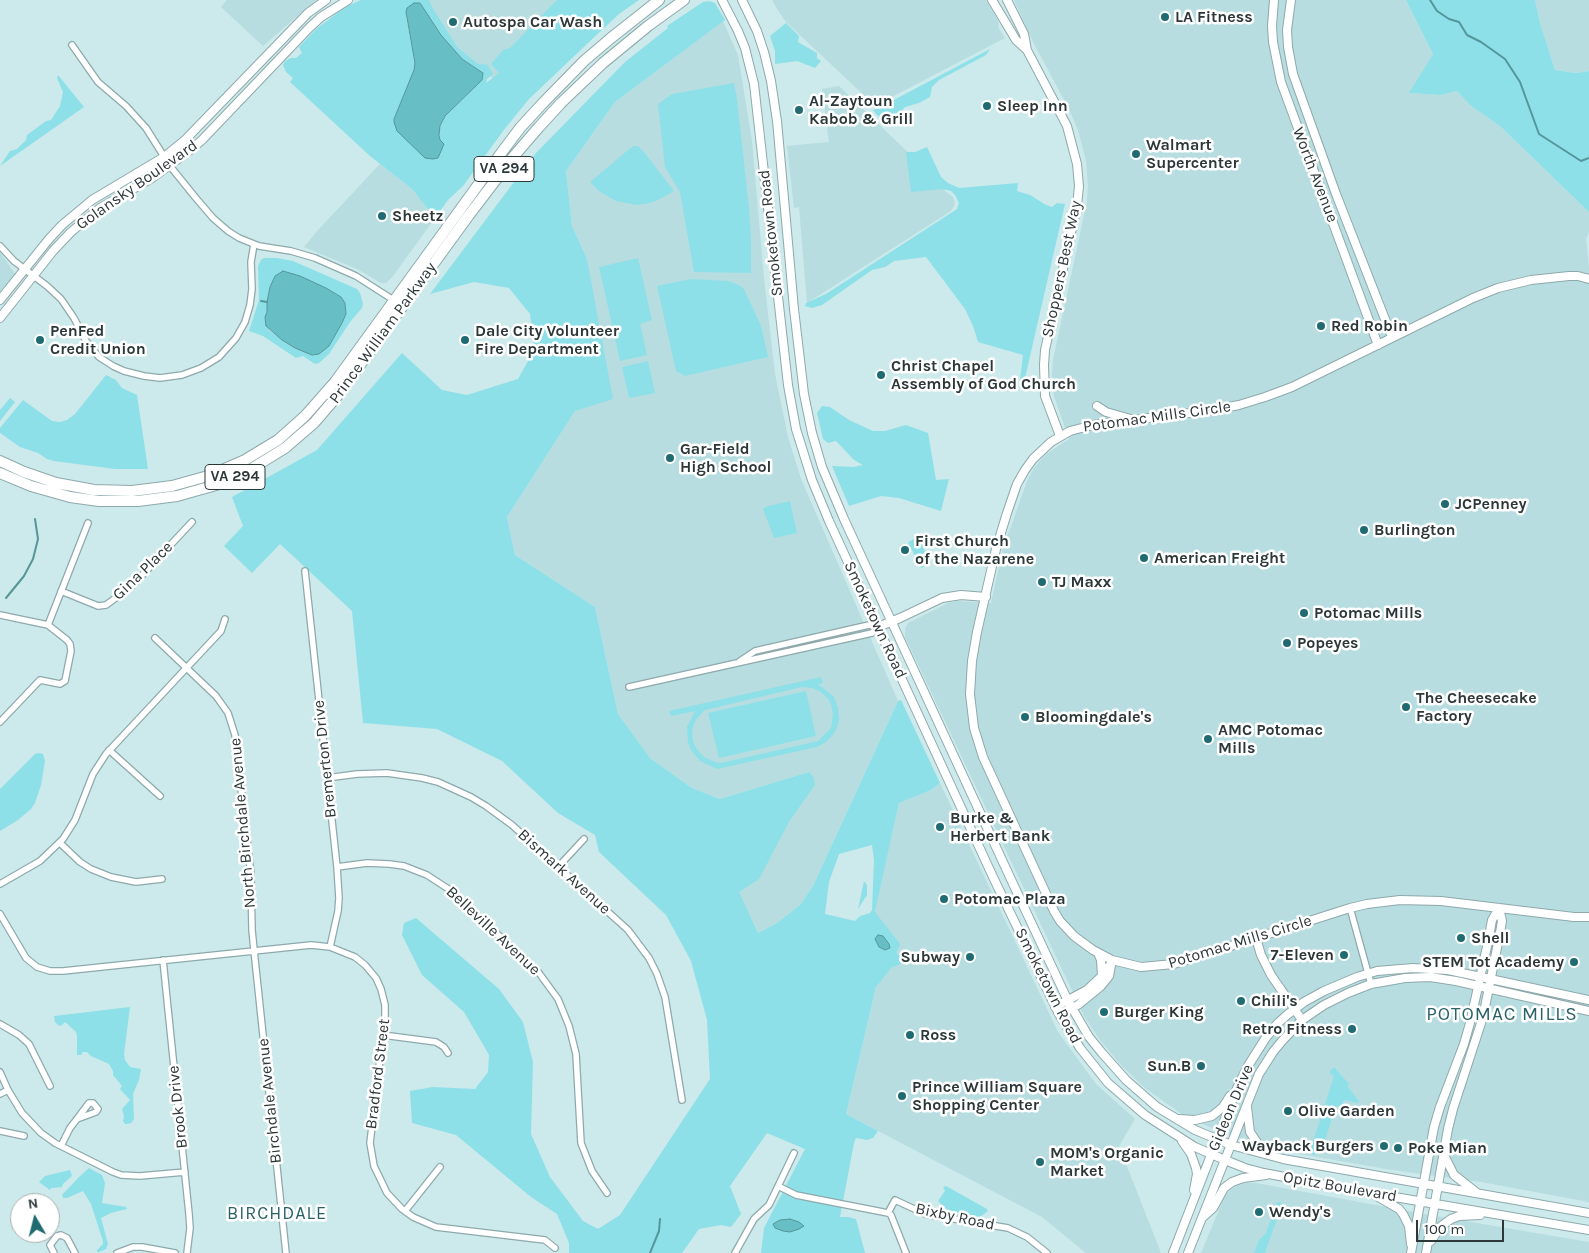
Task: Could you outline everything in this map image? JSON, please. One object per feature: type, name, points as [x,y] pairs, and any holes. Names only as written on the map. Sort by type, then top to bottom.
[{"type":"highway","name":"Prince William Parkway","points":[[0,461],[56,483],[109,491],[132,491],[192,482],[227,469],[260,452],[278,440],[305,416],[335,382],[502,152],[542,104],[597,49],[659,0]]},
{"type":"highway","name":"Prince William Parkway","points":[[0,473],[48,492],[70,497],[99,501],[130,502],[157,500],[199,491],[216,485],[251,469],[285,448],[314,423],[338,395],[499,175],[539,127],[603,63],[648,26],[684,0]]},
{"type":"street","name":"Golansky Boulevard","points":[[0,300],[49,239],[77,212],[109,189],[164,157],[186,140],[308,13],[326,0]]},
{"type":"street","name":"Golansky Boulevard","points":[[0,318],[58,244],[87,218],[119,196],[170,166],[202,140],[321,17],[348,0]]},
{"type":"street","name":"Smoketown Road","points":[[722,0],[745,48],[754,84],[788,385],[796,429],[812,480],[829,521],[1057,1011],[1080,1048],[1108,1083],[1136,1108],[1179,1137],[1211,1155]]},
{"type":"street","name":"Smoketown Road","points":[[742,0],[757,31],[771,81],[778,129],[807,414],[822,467],[844,519],[1070,1004],[1089,1037],[1112,1066],[1141,1094],[1176,1119],[1217,1140]]},
{"type":"street","name":"Shoppers Best Way","points":[[992,0],[1016,40],[1027,50]]},
{"type":"street","name":"Shoppers Best Way","points":[[1008,0],[1024,34],[1027,50],[1067,126],[1075,152],[1078,179],[1077,206],[1045,350],[1044,364],[1045,396],[1060,436]]},
{"type":"street","name":"Worth Avenue","points":[[1274,0],[1273,42],[1281,82],[1378,345]]},
{"type":"street","name":"Worth Avenue","points":[[1291,0],[1287,30],[1293,74],[1336,194],[1392,337]]},
{"type":"street","points":[[282,40],[290,48]]},
{"type":"street","points":[[72,45],[98,82],[146,128],[170,166],[219,224],[239,238],[254,244],[315,258],[356,276],[404,306]]},
{"type":"street","points":[[0,246],[14,261],[61,299],[92,349],[108,363],[124,371],[160,378],[176,377],[195,371],[213,361],[224,352],[242,329],[252,297],[254,244]]},
{"type":"street","name":"Potomac Mills Circle","points":[[1589,279],[1569,276],[1531,280],[1499,288],[1473,298],[1292,387],[1265,397],[1224,409],[1093,425],[1070,431],[1060,436],[1033,459],[1016,484],[996,549],[977,632],[971,674],[971,708],[979,744],[996,787],[1054,911],[1074,936],[1098,953],[1112,960],[1134,966],[1174,964],[1350,908],[1381,902],[1420,900],[1574,917],[1589,917]]},
{"type":"street","points":[[788,385],[803,383]]},
{"type":"street","points":[[1097,406],[1106,412],[1136,420]]},
{"type":"street","name":"Gina Place","points":[[61,591],[98,606],[106,606],[132,586],[192,522]]},
{"type":"street","points":[[48,625],[88,523]]},
{"type":"street","name":"Bremerton Drive","points":[[305,571],[337,867],[338,911],[330,946]]},
{"type":"street","points":[[630,687],[872,633],[878,627],[942,598],[961,595],[986,597]]},
{"type":"street","points":[[0,615],[48,625],[67,640],[71,651],[65,681],[60,684],[40,680],[0,722]]},
{"type":"street","points":[[0,884],[40,861],[60,843],[75,820],[93,774],[109,750],[220,631],[225,619]]},
{"type":"street","name":"North Birchdale Avenue","points":[[155,638],[212,691],[223,704],[233,725],[251,875],[254,950]]},
{"type":"street","points":[[109,750],[160,796]]},
{"type":"street","name":"Bismark Avenue","points":[[327,778],[387,773],[413,776],[438,782],[471,797],[498,814],[628,930],[649,958],[665,997],[682,1100]]},
{"type":"street","points":[[958,800],[972,794]]},
{"type":"street","points":[[558,867],[584,839]]},
{"type":"street","points":[[60,843],[80,862],[111,878],[136,882],[162,879]]},
{"type":"street","name":"Belleville Avenue","points":[[337,867],[367,863],[389,864],[410,868],[427,875],[450,890],[539,973],[558,999],[570,1026],[576,1054],[581,1143],[592,1171],[607,1193]]},
{"type":"street","points":[[1350,908],[1371,984]]},
{"type":"street","points":[[1411,1252],[1434,1127],[1464,1044],[1492,922],[1498,908]]},
{"type":"street","points":[[1427,1250],[1453,1109],[1476,1042],[1489,989],[1502,921],[1498,908]]},
{"type":"street","name":"Bradford Street","points":[[0,914],[26,958],[37,967],[57,972],[311,945],[330,946],[355,957],[376,978],[385,1005],[383,1035],[370,1133],[372,1154],[378,1177],[387,1193],[405,1211],[436,1227],[545,1240],[555,1248]]},
{"type":"street","points":[[1256,938],[1266,966],[1277,986],[1302,1020]]},
{"type":"street","name":"Birchdale Avenue","points":[[254,950],[286,1253]]},
{"type":"street","points":[[1098,953],[1105,976]]},
{"type":"street","name":"Brook Drive","points":[[163,960],[189,1214],[190,1228],[186,1253]]},
{"type":"street","points":[[1057,1011],[1093,994],[1105,976],[1112,960]]},
{"type":"street","points":[[1105,976],[1122,968],[1134,966]]},
{"type":"street","name":"Gideon Drive","points":[[1173,1253],[1240,1082],[1265,1039],[1277,1024],[1294,1009],[1340,983],[1368,974],[1395,969],[1434,968],[1589,1000]]},
{"type":"street","name":"Gideon Drive","points":[[1188,1253],[1265,1063],[1302,1020],[1324,1004],[1371,984],[1419,977],[1444,979],[1588,1010]]},
{"type":"street","points":[[1588,1010],[1589,1000]]},
{"type":"street","points":[[0,1024],[19,1035],[29,1044],[50,1086]]},
{"type":"street","points":[[383,1035],[436,1042],[448,1053]]},
{"type":"street","points":[[0,1072],[22,1113],[42,1133],[61,1146],[121,1175],[140,1176],[185,1172]]},
{"type":"street","points":[[1176,1119],[1196,1120],[1212,1116],[1223,1107],[1240,1082]]},
{"type":"street","points":[[0,1094],[8,1090]]},
{"type":"street","points":[[1247,1105],[1250,1132],[1260,1147],[1271,1156]]},
{"type":"street","points":[[61,1146],[76,1119]]},
{"type":"street","points":[[0,1131],[24,1136]]},
{"type":"street","points":[[1179,1137],[1191,1154],[1196,1168],[1194,1200]]},
{"type":"street","name":"Opitz Boulevard","points":[[1217,1140],[1271,1156],[1589,1213]]},
{"type":"street","points":[[735,1253],[754,1219],[769,1205],[794,1153]]},
{"type":"street","name":"Opitz Boulevard","points":[[1211,1155],[1272,1175],[1589,1230]]},
{"type":"street","points":[[1444,1155],[1454,1175],[1479,1194]]},
{"type":"street","points":[[405,1211],[440,1167]]},
{"type":"street","points":[[1202,1218],[1213,1208],[1224,1188],[1232,1182],[1243,1178],[1272,1175]]},
{"type":"street","points":[[778,1186],[796,1195],[888,1213],[891,1215],[906,1253]]},
{"type":"street","points":[[1371,1193],[1394,1206],[1403,1214],[1409,1226],[1411,1252]]},
{"type":"street","name":"Bixby Road","points":[[888,1213],[895,1200],[925,1214],[1008,1228],[1027,1236],[1047,1253]]},
{"type":"street","points":[[1427,1250],[1445,1222],[1459,1216],[1492,1214]]},
{"type":"street","points":[[54,1253],[50,1245],[57,1236],[61,1235],[67,1238],[75,1253]]},
{"type":"street","points":[[117,1253],[133,1247],[142,1247],[175,1253]]},
{"type":"shaded area","points":[[227,0],[316,0],[263,46],[221,7]]},
{"type":"shaded area","points":[[361,0],[429,0],[457,47],[478,64],[488,65],[493,74],[487,79],[486,83],[499,73],[491,64],[503,50],[510,48],[557,0],[639,0],[619,14],[529,99],[463,186],[448,200],[435,218],[412,189],[370,156],[290,82],[293,78],[286,72],[283,65],[285,61],[296,58],[302,53],[299,47],[315,30],[345,7]],"holes":[[[420,3],[441,35],[462,59],[483,73],[482,80],[445,116],[439,130],[440,140],[394,122],[394,118],[412,78],[415,63],[406,16]]]},
{"type":"shaded area","points":[[423,0],[572,0],[506,88],[462,56]]},
{"type":"shaded area","points":[[772,0],[986,0],[1005,38],[886,100],[870,101],[786,22]]},
{"type":"shaded area","name":"Potomac Mills","points":[[1014,0],[1406,0],[1433,54],[1410,93],[1441,95],[1457,91],[1470,105],[1501,127],[1589,212],[1589,232],[1586,239],[1589,268],[1589,1202],[1481,1182],[1392,1170],[1282,1151],[1214,1129],[1183,1115],[1145,1088],[1121,1065],[1100,1040],[1084,1016],[905,637],[905,629],[908,623],[948,603],[957,601],[991,603],[1004,543],[1027,481],[1034,468],[1045,455],[1069,439],[1054,396],[1052,375],[1053,360],[1087,201],[1086,161],[1078,130],[1069,109],[1033,42]]},
{"type":"shaded area","points":[[1406,0],[1535,0],[1540,23],[1555,70],[1576,73],[1589,71],[1589,212],[1501,127],[1470,105],[1457,91],[1441,95],[1409,93],[1433,54]]},
{"type":"shaded area","points":[[1535,0],[1589,0],[1589,71],[1576,73],[1555,70],[1540,23]]},
{"type":"shaded area","points":[[703,2],[715,3],[725,20],[615,102],[566,171],[572,226],[587,259],[613,399],[575,411],[507,517],[515,555],[595,607],[618,714],[650,758],[692,788],[720,799],[809,772],[814,778],[815,785],[790,820],[759,879],[739,892],[758,933],[777,923],[800,905],[813,886],[898,701],[901,700],[940,783],[931,790],[899,803],[875,912],[900,944],[896,953],[909,960],[891,968],[876,987],[846,1114],[878,1131],[873,1138],[867,1140],[856,1138],[840,1217],[856,1219],[865,1253],[761,1253],[764,1228],[805,1149],[767,1133],[730,1186],[741,1214],[731,1227],[721,1225],[699,1229],[682,1253],[569,1253],[569,1243],[557,1214],[531,1197],[456,1135],[412,1123],[410,1091],[433,1087],[475,1089],[488,1072],[489,1055],[464,1012],[422,975],[402,935],[404,923],[416,918],[499,989],[523,1022],[533,1062],[531,1134],[550,1177],[583,1221],[598,1229],[620,1215],[710,1079],[707,1020],[691,961],[666,915],[599,852],[595,835],[558,813],[502,761],[437,729],[363,723],[352,611],[280,544],[252,573],[224,546],[243,526],[232,497],[317,450],[402,353],[442,390],[467,395],[518,379],[534,350],[530,314],[509,288],[474,282],[430,294],[535,154],[625,62],[668,28],[667,26]],"holes":[[[872,845],[874,860],[872,910],[870,913],[860,916],[855,921],[825,914],[829,882],[839,854]]]},
{"type":"shaded area","points":[[414,3],[420,3],[441,35],[462,59],[483,73],[482,80],[445,116],[440,126],[439,135],[440,140],[444,144],[438,158],[433,159],[425,158],[397,131],[394,122],[414,70],[415,63],[406,12],[407,8]]},
{"type":"shaded area","name":"Gar-Field High School","points":[[723,21],[738,55],[752,141],[764,278],[775,374],[788,437],[801,479],[898,701],[813,886],[800,905],[777,923],[758,933],[738,892],[809,772],[720,799],[692,788],[650,758],[618,714],[595,607],[515,555],[507,517],[575,411],[587,259],[572,226],[566,171],[615,102]]},
{"type":"shaded area","points":[[786,23],[799,36],[798,42],[817,53],[817,58],[821,61],[815,68],[797,61],[775,64],[775,51],[770,36]]},
{"type":"shaded area","points":[[990,49],[986,55],[939,80],[932,87],[930,97],[905,107],[895,117],[884,119],[873,110],[892,101]]},
{"type":"shaded area","points":[[58,75],[84,107],[0,166],[10,151],[17,149],[26,140],[27,135],[46,121],[51,120],[60,106],[63,92],[57,78]]},
{"type":"shaded area","points":[[734,83],[749,208],[751,273],[694,272],[680,192],[665,167],[658,104],[672,94]]},
{"type":"shaded area","points":[[839,86],[944,187],[945,191],[953,197],[955,204],[951,211],[807,303],[799,207],[794,208],[787,146],[829,142],[822,89]]},
{"type":"shaded area","points":[[633,146],[638,146],[644,152],[674,191],[650,203],[636,205],[616,201],[599,191],[590,182]]},
{"type":"shaded area","points":[[927,147],[941,177],[959,188],[1018,183],[1017,191],[1030,195],[1046,205],[1052,207],[1057,203],[1065,204],[1025,378],[1020,380],[1023,355],[978,342],[965,309],[926,257],[894,261],[885,267],[872,270],[822,305],[812,308],[805,306],[806,303],[826,294],[957,209],[959,203],[951,191],[943,189],[911,192],[906,152],[915,152]]},
{"type":"shaded area","points":[[380,164],[412,189],[435,218],[386,283],[381,283],[357,269],[304,247]]},
{"type":"shaded area","points":[[0,252],[15,274],[0,292]]},
{"type":"shaded area","points":[[264,258],[277,258],[293,261],[357,289],[360,293],[363,304],[362,308],[350,322],[329,354],[319,363],[315,364],[303,356],[296,358],[263,336],[249,331],[259,300],[258,266]],"holes":[[[283,271],[326,288],[341,297],[346,304],[346,314],[329,346],[313,355],[289,345],[269,330],[265,317],[270,287],[275,276]]]},
{"type":"shaded area","points":[[638,258],[652,320],[640,324],[647,355],[620,361],[599,267]]},
{"type":"shaded area","points":[[283,271],[300,276],[326,288],[341,297],[345,303],[346,314],[342,323],[329,346],[319,354],[312,355],[295,348],[266,326],[265,317],[270,287],[275,276]]},
{"type":"shaded area","points":[[691,279],[728,281],[744,289],[761,326],[768,357],[685,376],[676,371],[657,286]]},
{"type":"shaded area","points":[[648,361],[655,393],[629,398],[622,367]]},
{"type":"shaded area","points":[[106,375],[116,380],[122,388],[137,395],[148,469],[115,469],[54,461],[20,447],[0,433],[0,428],[23,400],[52,421],[60,422],[67,420],[75,414]]},
{"type":"shaded area","points":[[10,398],[15,402],[0,421],[0,410]]},
{"type":"shaded area","points":[[822,406],[830,407],[849,420],[873,431],[885,431],[906,425],[928,433],[936,480],[949,479],[941,511],[899,498],[881,496],[849,506],[832,466],[853,467],[863,465],[854,460],[836,441],[828,443],[823,439],[817,413]]},
{"type":"shaded area","points":[[790,501],[797,533],[774,538],[763,509]]},
{"type":"shaded area","points":[[918,537],[931,563],[921,568],[908,542]]},
{"type":"shaded area","points":[[821,677],[823,683],[818,684],[834,697],[838,708],[839,720],[833,735],[817,747],[717,769],[700,761],[688,743],[687,727],[695,711],[671,716],[669,711]],"holes":[[[802,687],[812,688],[821,692],[829,700],[833,714],[831,728],[818,741],[721,763],[704,757],[696,748],[692,729],[697,718],[705,710]]]},
{"type":"shaded area","points":[[806,691],[816,736],[719,758],[708,713]]},
{"type":"shaded area","points":[[35,754],[43,754],[45,761],[41,785],[35,803],[18,820],[0,831],[0,789]]},
{"type":"shaded area","points":[[940,783],[1058,1032],[1096,1084],[1135,1119],[1119,1146],[1161,1253],[1086,1253],[1042,1217],[846,1114],[879,974],[863,965],[899,803],[931,790]]},
{"type":"shaded area","points":[[864,881],[867,885],[867,895],[858,909]]},
{"type":"shaded area","points":[[878,935],[883,936],[890,948],[885,950],[879,947],[875,939]]},
{"type":"shaded area","points":[[130,1007],[124,1054],[125,1060],[130,1067],[141,1069],[133,1094],[134,1119],[131,1123],[125,1124],[122,1109],[130,1100],[120,1089],[122,1086],[113,1075],[109,1064],[91,1056],[87,1052],[77,1055],[76,1032],[65,1022],[61,1026],[58,1025],[55,1022],[54,1016]]},
{"type":"shaded area","points":[[1334,1067],[1349,1084],[1347,1086],[1359,1101],[1358,1103],[1344,1100],[1341,1107],[1336,1106],[1325,1140],[1325,1146],[1321,1153],[1313,1155],[1312,1145],[1334,1076],[1330,1074],[1330,1071]]},
{"type":"shaded area","points":[[89,1168],[102,1175],[105,1183],[102,1203],[126,1207],[127,1209],[101,1218],[108,1244],[106,1249],[99,1252],[97,1250],[103,1244],[103,1241],[91,1204],[83,1191],[67,1198],[63,1198],[62,1195]]},
{"type":"shaded area","points":[[70,1170],[72,1176],[62,1187],[51,1188],[50,1190],[39,1182],[45,1176]]},
{"type":"shaded area","points":[[1244,1183],[1256,1183],[1589,1242],[1589,1253],[1201,1253],[1225,1195],[1234,1187]]},
{"type":"shaded area","points":[[946,1186],[988,1211],[980,1217],[950,1212],[938,1201],[945,1191],[943,1187]]},
{"type":"shaded area","points":[[1277,1202],[1282,1204],[1265,1253],[1254,1253],[1259,1240],[1266,1233]]},
{"type":"shaded area","points":[[790,1219],[804,1226],[790,1232],[775,1228],[773,1224],[780,1220]]},
{"type":"waterway","points":[[1430,0],[1437,11],[1449,19],[1459,22],[1467,35],[1481,42],[1505,59],[1520,82],[1539,134],[1581,161],[1589,158]]},
{"type":"waterway","points":[[261,301],[267,302]]},
{"type":"waterway","points":[[6,598],[24,576],[33,559],[38,539],[35,519]]},
{"type":"waterway","points":[[650,1253],[659,1231],[660,1219]]},
{"type":"place","name":"LA Fitness","points":[[1165,17]]},
{"type":"place","name":"Autospa Car Wash","points":[[453,22]]},
{"type":"place","name":"Sleep Inn","points":[[987,106]]},
{"type":"place","name":"Al-Zaytoun Kabob & Grill","points":[[799,110]]},
{"type":"place","name":"Walmart Supercenter","points":[[1136,154]]},
{"type":"place","name":"Sheetz","points":[[382,216]]},
{"type":"place","name":"Red Robin","points":[[1321,326]]},
{"type":"place","name":"PenFed Credit Union","points":[[40,340]]},
{"type":"place","name":"Dale City Volunteer Fire Department","points":[[465,340]]},
{"type":"place","name":"Christ Chapel Assembly of God Church","points":[[881,375]]},
{"type":"place","name":"Gar-Field High School","points":[[670,458]]},
{"type":"place","name":"JCPenney","points":[[1445,504]]},
{"type":"place","name":"Burlington","points":[[1364,530]]},
{"type":"place","name":"First Church of the Nazarene","points":[[905,550]]},
{"type":"place","name":"American Freight","points":[[1144,558]]},
{"type":"place","name":"TJ Maxx","points":[[1042,582]]},
{"type":"place","name":"Potomac Mills","points":[[1304,613]]},
{"type":"place","name":"Popeyes","points":[[1287,643]]},
{"type":"place","name":"The Cheesecake Factory","points":[[1406,707]]},
{"type":"place","name":"Bloomingdale's","points":[[1025,717]]},
{"type":"place","name":"AMC Potomac Mills","points":[[1208,739]]},
{"type":"place","name":"Burke & Herbert Bank","points":[[940,827]]},
{"type":"place","name":"Potomac Plaza","points":[[944,899]]},
{"type":"place","name":"Shell","points":[[1461,938]]},
{"type":"place","name":"7-Eleven","points":[[1344,955]]},
{"type":"place","name":"Subway","points":[[970,957]]},
{"type":"place","name":"STEM Tot Academy","points":[[1574,962]]},
{"type":"place","name":"Chili's","points":[[1241,1001]]},
{"type":"place","name":"Burger King","points":[[1104,1012]]},
{"type":"place","name":"Retro Fitness","points":[[1352,1029]]},
{"type":"place","name":"Ross","points":[[910,1035]]},
{"type":"place","name":"Sun.B","points":[[1201,1066]]},
{"type":"place","name":"Prince William Square Shopping Center","points":[[902,1096]]},
{"type":"place","name":"Olive Garden","points":[[1288,1111]]},
{"type":"place","name":"Wayback Burgers","points":[[1384,1146]]},
{"type":"place","name":"Poke Mian","points":[[1398,1148]]},
{"type":"place","name":"MOM's Organic Market","points":[[1040,1162]]},
{"type":"place","name":"Wendy's","points":[[1259,1212]]},
{"type":"district","name":"POTOMAC MILLS","points":[[1502,1015]]},
{"type":"district","name":"BIRCHDALE","points":[[277,1214]]}]
